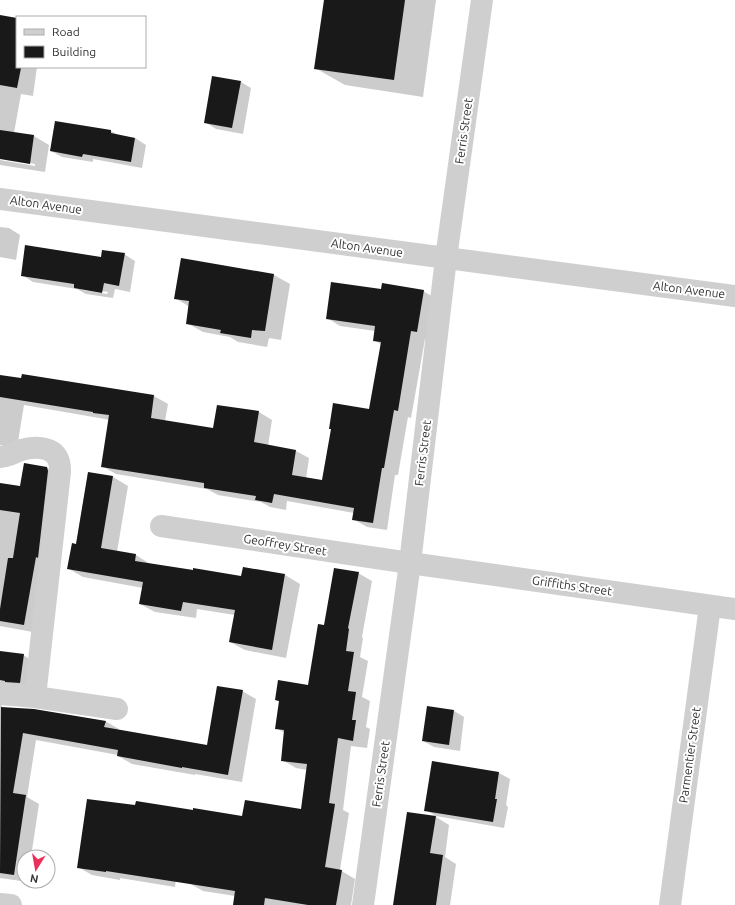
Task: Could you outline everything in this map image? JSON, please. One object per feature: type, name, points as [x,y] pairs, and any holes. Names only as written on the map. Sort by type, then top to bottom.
[{"type":"street","name":"Ferris Street","points":[[363,905],[410,563],[446,258],[482,0]]},
{"type":"street","name":"Alton Avenue","points":[[0,199],[735,296]]},
{"type":"street","points":[[0,457],[8,456],[21,450],[33,447],[45,448],[53,453],[59,461],[60,472],[35,697]]},
{"type":"street","name":"Geoffrey Street","points":[[161,526],[410,563]]},
{"type":"street","name":"Griffiths Street","points":[[410,563],[735,609]]},
{"type":"street","name":"Parmentier Street","points":[[670,905],[710,606]]},
{"type":"street","points":[[0,694],[35,697],[117,709]]},
{"type":"street","points":[[0,904],[11,905]]},
{"type":"building","points":[[324,0],[405,0],[394,80],[314,69]]},
{"type":"building","points":[[0,15],[16,18],[16,68],[21,68],[17,88],[0,85]]},
{"type":"building","points":[[212,76],[241,81],[232,128],[204,123]]},
{"type":"building","points":[[55,121],[111,130],[111,133],[135,138],[131,162],[83,154],[82,157],[50,151]]},
{"type":"building","points":[[0,130],[34,135],[30,164],[0,159]]},
{"type":"building","points":[[25,245],[101,257],[102,250],[125,253],[119,286],[104,283],[102,293],[74,288],[74,284],[21,276]]},
{"type":"building","points":[[181,258],[274,274],[265,331],[252,330],[251,338],[220,333],[221,330],[186,324],[189,301],[174,299]]},
{"type":"building","points":[[331,282],[381,289],[382,283],[424,290],[417,332],[411,331],[398,411],[394,410],[384,468],[382,468],[373,523],[352,520],[354,508],[274,494],[272,503],[255,500],[256,496],[204,488],[204,483],[101,467],[109,415],[0,397],[0,375],[21,378],[22,374],[154,395],[151,418],[213,428],[217,405],[259,411],[254,442],[296,450],[292,475],[322,480],[331,429],[329,429],[333,403],[369,409],[381,342],[373,341],[375,326],[326,319]]},
{"type":"building","points":[[24,463],[47,467],[48,471],[38,558],[36,557],[24,625],[0,621],[0,609],[8,558],[13,558],[20,513],[0,510],[0,483],[20,486]]},
{"type":"building","points":[[88,472],[113,476],[101,548],[136,554],[135,561],[193,570],[193,568],[241,576],[243,567],[285,574],[272,650],[229,642],[235,610],[183,602],[181,611],[139,604],[143,582],[67,569],[72,543],[76,544]]},
{"type":"building","points":[[334,568],[359,572],[348,628],[346,651],[354,652],[348,691],[356,692],[352,720],[356,720],[353,741],[338,738],[329,803],[335,804],[325,867],[342,870],[336,905],[308,905],[265,898],[264,905],[233,905],[235,891],[106,871],[77,868],[87,799],[135,805],[136,801],[242,816],[245,800],[301,809],[307,764],[281,761],[284,730],[275,729],[279,701],[275,700],[278,680],[308,685],[318,624],[324,625]]},
{"type":"building","points":[[0,651],[24,654],[20,683],[5,682],[0,680]]},
{"type":"building","points":[[217,686],[243,690],[228,775],[117,756],[118,750],[23,733],[13,793],[26,795],[18,849],[16,849],[14,875],[0,873],[1,707],[34,709],[106,721],[104,727],[207,745]]},
{"type":"building","points":[[427,706],[454,710],[449,745],[422,741]]},
{"type":"building","points":[[432,761],[499,772],[495,799],[497,799],[493,822],[424,811]]},
{"type":"building","points":[[407,812],[436,816],[430,853],[443,855],[436,905],[393,905]]}]
